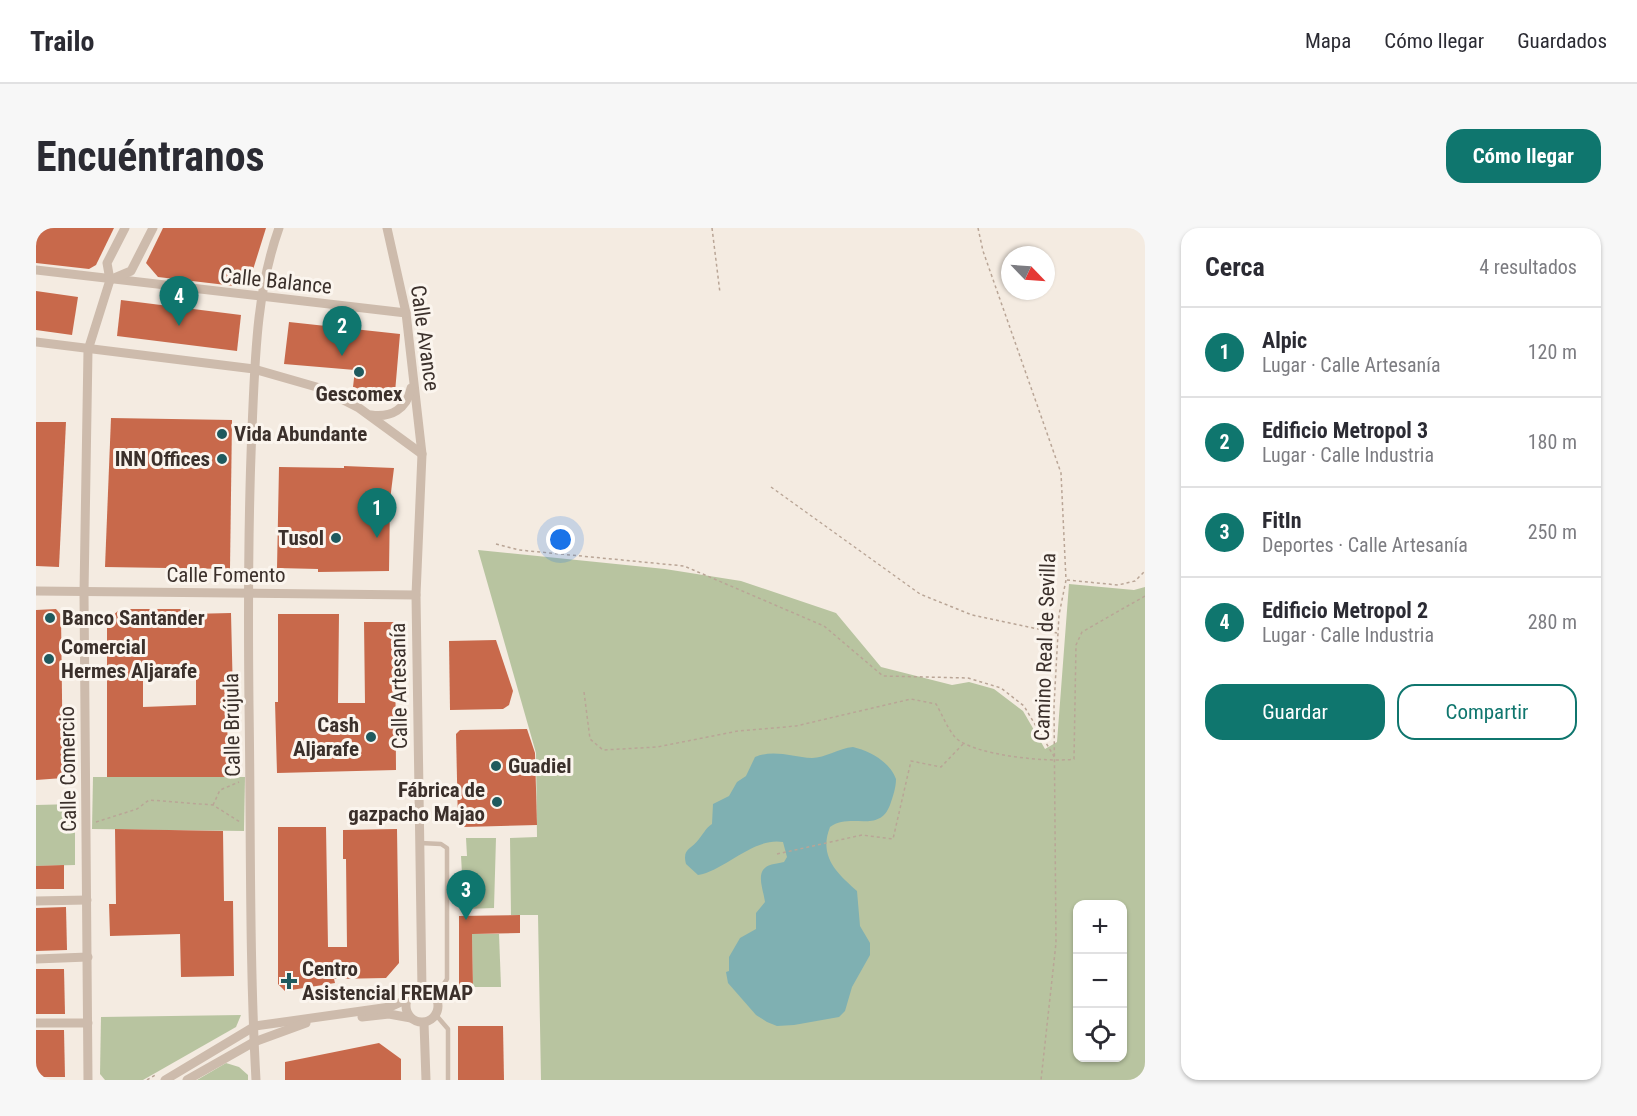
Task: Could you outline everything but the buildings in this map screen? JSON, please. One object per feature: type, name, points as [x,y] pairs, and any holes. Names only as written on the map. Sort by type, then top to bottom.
[{"type":"street","name":"Calle Comercio","points":[[88,1080],[84,593],[88,350],[110,280],[107,263],[125,228]]},
{"type":"street","points":[[110,280],[131,271],[153,228]]},
{"type":"street","points":[[254,369],[261,298],[270,253],[279,228]]},
{"type":"street","name":"Calle Avance","points":[[387,228],[406,314],[422,454]]},
{"type":"street","name":"Calle Balance","points":[[36,270],[406,314]]},
{"type":"street","points":[[36,342],[254,369],[320,388],[369,415],[422,454]]},
{"type":"street","name":"Calle Brújula","points":[[254,369],[247,592],[256,1080]]},
{"type":"street","points":[[369,415],[384,417],[399,410],[409,399],[413,378]]},
{"type":"street","name":"Calle Artesanía","points":[[422,454],[416,595],[422,990]]},
{"type":"street","name":"Calle Fomento","points":[[36,591],[416,595]]},
{"type":"street","points":[[36,901],[87,900]]},
{"type":"street","points":[[36,959],[88,957]]},
{"type":"street","points":[[165,1080],[255,1026],[390,1007],[422,990],[435,997],[438,1003],[436,1015],[424,1023]]},
{"type":"street","points":[[408,999],[406,1010],[411,1018]]},
{"type":"street","points":[[187,1080],[254,1042],[304,1024],[389,1014],[424,1023]]},
{"type":"street","points":[[36,1023],[88,1023]]},
{"type":"street","points":[[424,1023],[426,1080]]},
{"type":"lane","points":[[420,843],[441,844],[447,848],[447,979],[435,997]]},
{"type":"lane","points":[[436,1015],[448,1029],[448,1080]]},
{"type":"path","points":[[712,228],[720,293]]},
{"type":"path","name":"Camino Real de Sevilla","points":[[978,228],[983,251],[1061,473],[1066,580],[1058,634],[1054,706],[1056,943],[1041,1080]]},
{"type":"path","points":[[771,487],[920,594],[972,615],[1058,634]]},
{"type":"path","points":[[496,544],[519,550],[684,566],[824,626],[883,676],[968,678],[1001,688],[1024,706],[1056,759]]},
{"type":"path","points":[[1066,580],[1118,585],[1136,581],[1145,570]]},
{"type":"path","points":[[584,693],[590,739],[603,750],[657,747],[738,730],[796,726],[911,699],[936,704],[956,738],[965,742],[1030,760],[1074,759],[1076,645],[1082,632],[1145,596]]},
{"type":"path","points":[[777,854],[862,835],[893,839],[911,761],[941,767],[965,742]]},
{"type":"path","points":[[213,805],[220,790],[250,777]]},
{"type":"path","points":[[87,825],[137,809],[149,800],[213,805],[251,830]]},
{"type":"green space","points":[[478,550],[665,569],[741,581],[836,613],[881,667],[952,685],[969,682],[994,689],[1023,711],[1045,749],[1057,742],[1069,584],[1134,590],[1145,587],[1145,1080],[541,1080],[538,915],[511,915],[510,838],[537,837],[536,753]]},
{"type":"green space","points":[[93,777],[245,777],[244,831],[92,829]]},
{"type":"green space","points":[[75,804],[75,865],[36,866],[36,805]]},
{"type":"green space","points":[[466,838],[496,838],[494,908],[464,909],[461,856],[467,856]]},
{"type":"green space","points":[[472,934],[499,934],[501,987],[473,987]]},
{"type":"green space","points":[[241,1015],[236,1027],[143,1080],[105,1080],[100,1074],[101,1017]]},
{"type":"green space","points":[[226,1063],[239,1067],[248,1075],[248,1080],[197,1080]]},
{"type":"water","points":[[853,747],[879,758],[889,767],[896,779],[890,805],[885,814],[872,821],[838,823],[830,827],[827,838],[826,847],[832,864],[857,891],[860,926],[870,943],[870,955],[852,987],[845,1011],[839,1017],[777,1026],[756,1015],[728,983],[726,972],[729,971],[729,957],[740,938],[756,929],[756,913],[765,902],[761,874],[768,866],[784,862],[787,857],[783,842],[761,844],[719,867],[698,875],[686,864],[685,855],[712,824],[713,804],[729,796],[737,782],[746,776],[755,757],[776,754],[817,758]]},
{"type":"place","name":"Edificio Metropol 2","points":[[179,326]]},
{"type":"place","name":"Edificio Metropol 3","points":[[342,356]]},
{"type":"place","name":"Gescomex","points":[[359,372]]},
{"type":"place","name":"Vida Abundante","points":[[222,434]]},
{"type":"place","name":"INN Offices","points":[[222,459]]},
{"type":"place","name":"Tusol","points":[[336,538]]},
{"type":"place","name":"Alpic","points":[[377,538]]},
{"type":"place","name":"Banco Santander","points":[[50,618]]},
{"type":"place","name":"Comercial Hermes Aljarafe","points":[[49,659]]},
{"type":"place","name":"Cash Aljarafe","points":[[371,737]]},
{"type":"place","name":"Guadiel","points":[[496,766]]},
{"type":"place","name":"Fábrica de gazpacho Majao","points":[[497,802]]},
{"type":"place","name":"FitIn","points":[[466,920]]},
{"type":"place","name":"Centro Asistencial FREMAP","points":[[289,981]]}]
